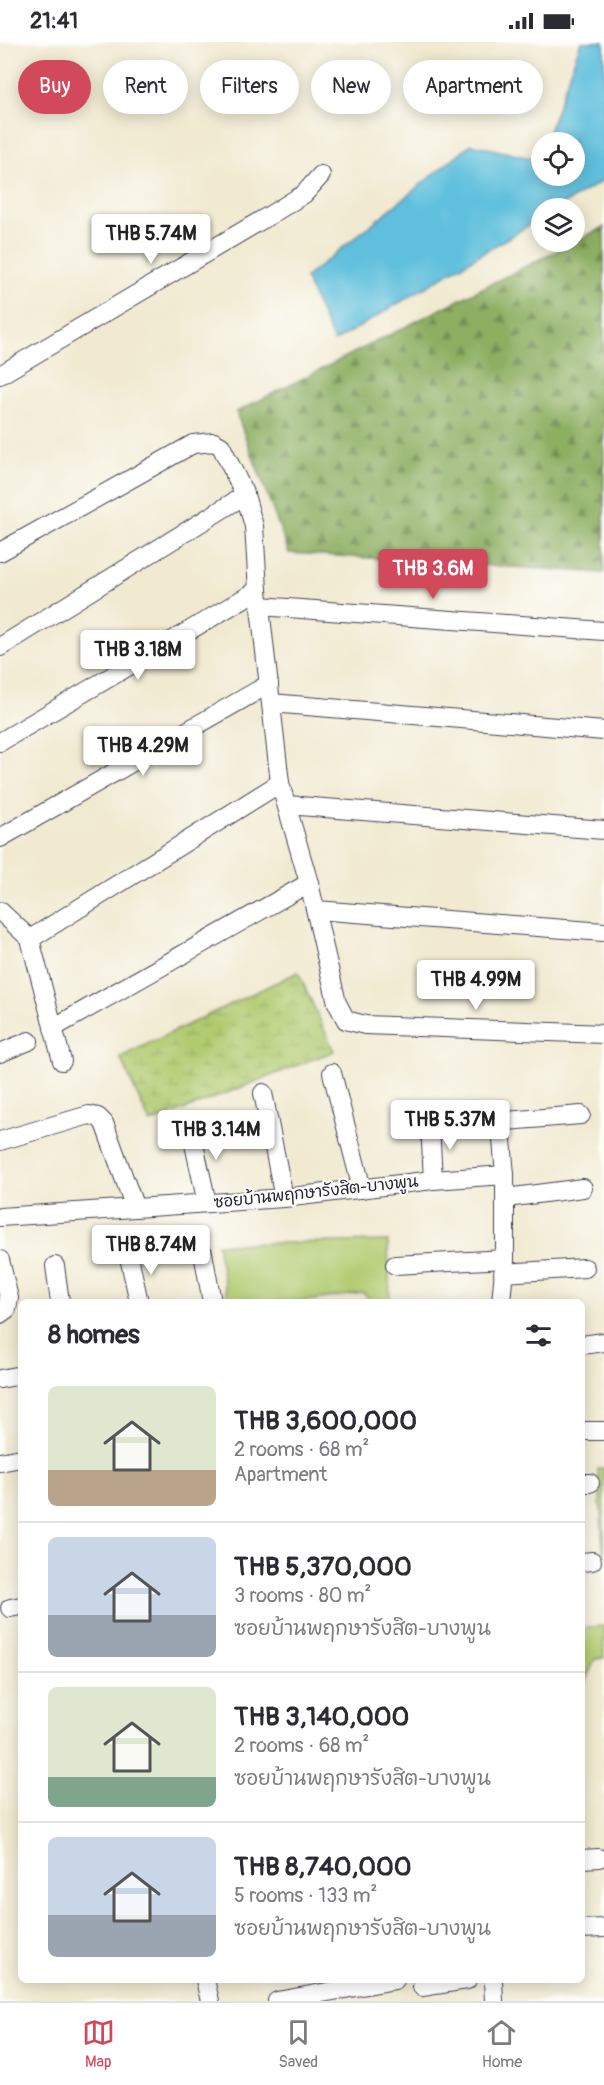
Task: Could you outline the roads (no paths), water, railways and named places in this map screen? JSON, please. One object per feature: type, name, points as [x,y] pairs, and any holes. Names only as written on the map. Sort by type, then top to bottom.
[{"type":"street","points":[[0,375],[270,216],[304,194],[321,175]]},
{"type":"street","points":[[0,552],[193,444],[205,441],[221,446],[245,495],[254,526],[259,598],[280,783],[316,910],[337,1003],[346,1020],[364,1024],[604,1034]]},
{"type":"street","points":[[0,647],[245,495]]},
{"type":"street","points":[[0,742],[259,598],[604,631]]},
{"type":"street","points":[[0,838],[269,684]]},
{"type":"street","points":[[271,703],[604,731]]},
{"type":"street","points":[[30,939],[280,783]]},
{"type":"street","points":[[287,805],[604,830]]},
{"type":"street","points":[[53,1028],[309,883]]},
{"type":"street","points":[[316,910],[604,932]]},
{"type":"street","points":[[2,916],[30,939],[62,1061]]},
{"type":"street","points":[[0,1053],[28,1041]]},
{"type":"street","points":[[332,1073],[362,1189]]},
{"type":"street","points":[[263,1093],[284,1198]]},
{"type":"street","points":[[0,1141],[89,1115],[99,1117],[104,1123],[135,1208]]},
{"type":"street","points":[[501,1299],[506,1198],[501,1128],[506,1121],[581,1115]]},
{"type":"street","points":[[430,1124],[434,1180]]},
{"type":"street","points":[[190,1126],[207,1203]]},
{"type":"street","name":"ซอยบ้านพฤกษารังสิต-บางพูน","points":[[0,1217],[284,1198],[434,1180],[505,1175]]},
{"type":"street","points":[[506,1198],[583,1188]]},
{"type":"street","points":[[203,1253],[211,1299]]},
{"type":"street","points":[[129,1257],[137,1299]]},
{"type":"street","points":[[0,1260],[9,1298],[7,1309],[0,1314]]},
{"type":"street","points":[[395,1265],[585,1268]]},
{"type":"street","points":[[55,1266],[60,1299]]},
{"type":"street","points":[[585,1345],[604,1342]]},
{"type":"street","points":[[0,1379],[18,1376]]},
{"type":"street","points":[[585,1431],[604,1431]]},
{"type":"street","points":[[0,1462],[18,1459]]},
{"type":"street","points":[[585,1929],[604,1928]]},
{"type":"street","points":[[206,1983],[210,2001]]},
{"type":"street","points":[[277,2001],[378,1983]]},
{"type":"street","points":[[422,1987],[448,1983]]},
{"type":"street","points":[[493,1983],[494,2001]]},
{"type":"water","points":[[581,42],[604,42],[604,180],[574,198],[531,198],[531,224],[334,342],[305,278],[471,144],[531,158],[531,186],[585,186],[585,132],[549,132]]}]
